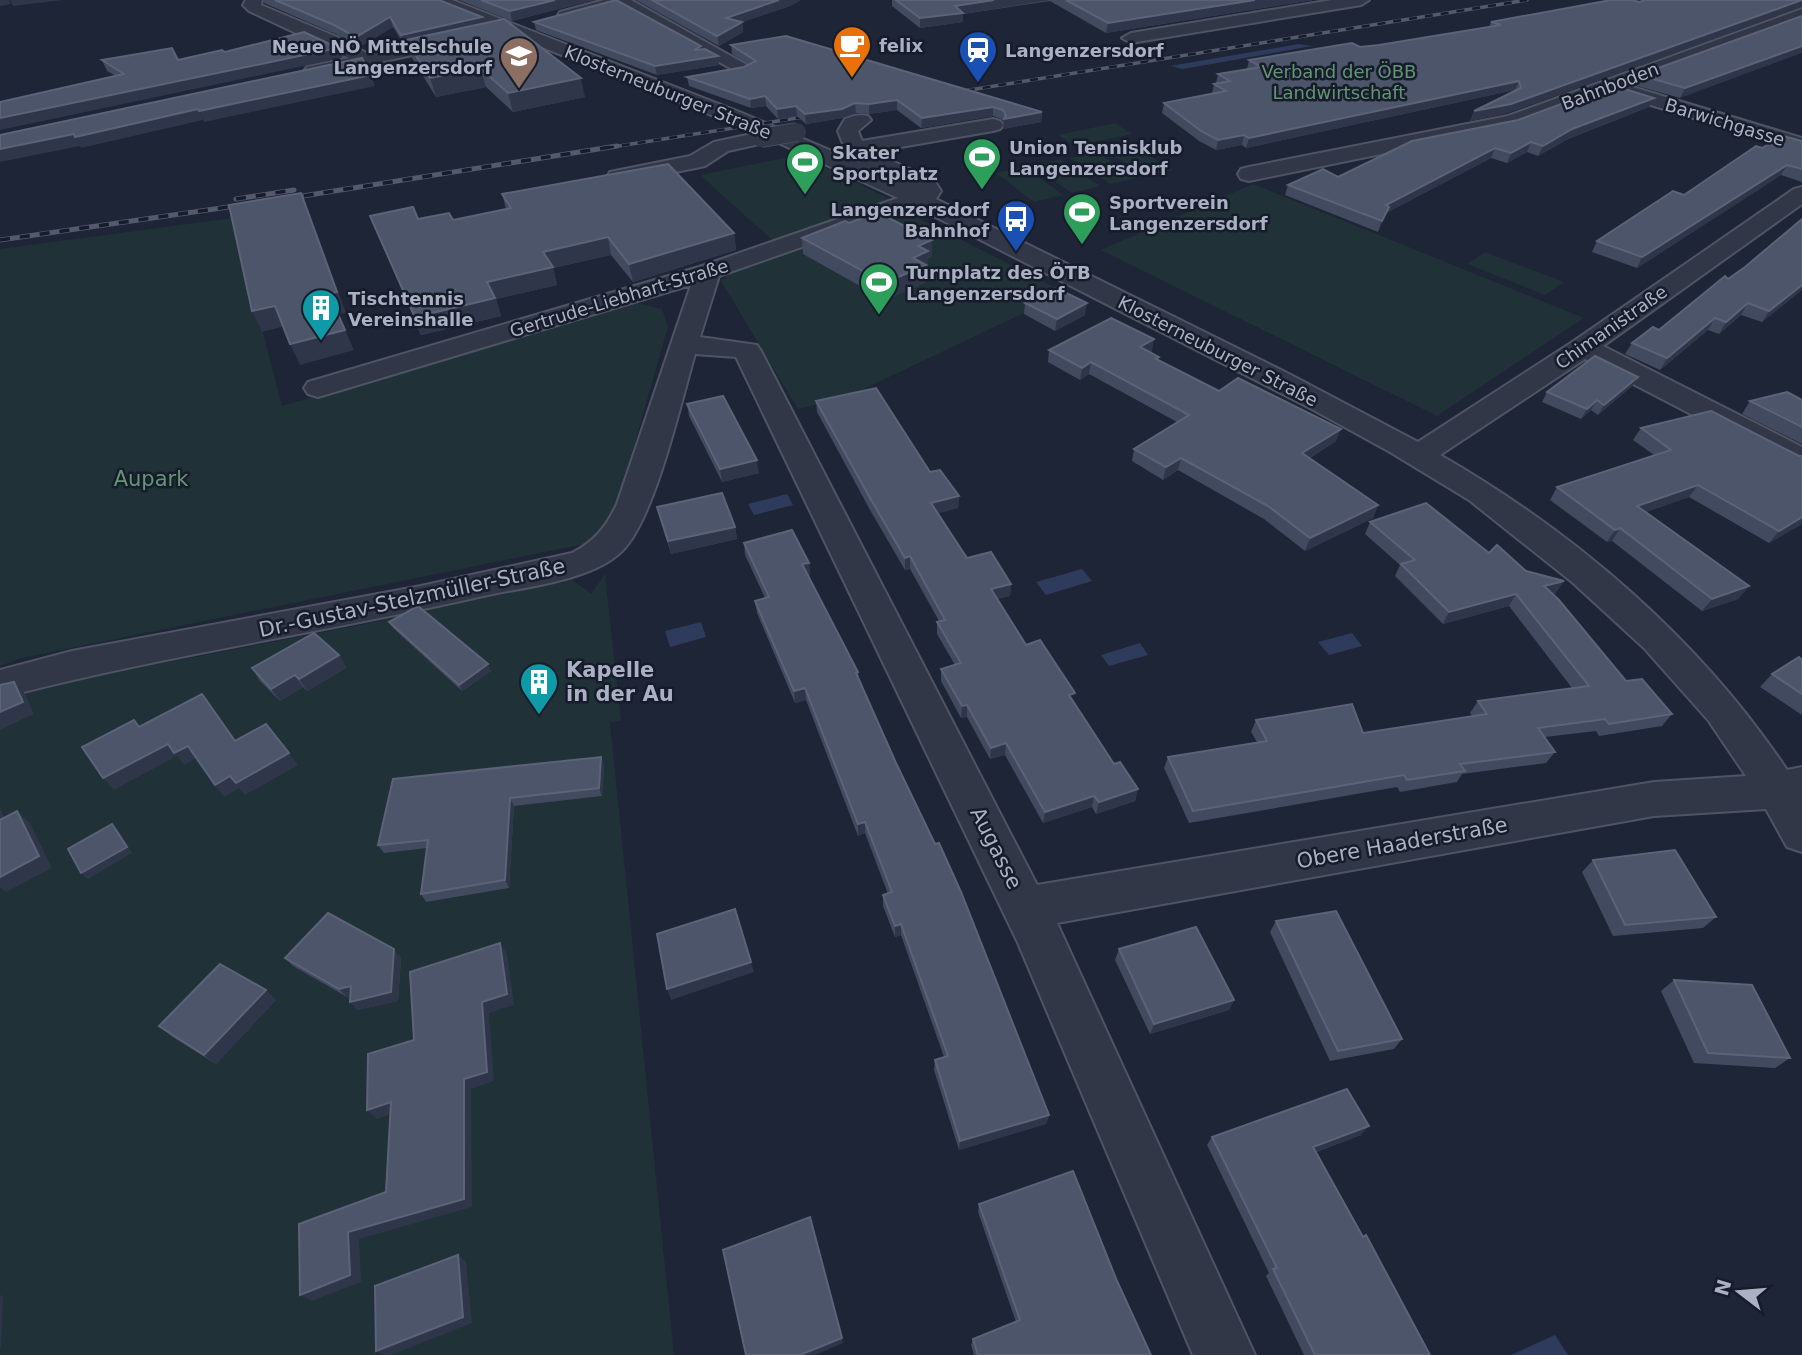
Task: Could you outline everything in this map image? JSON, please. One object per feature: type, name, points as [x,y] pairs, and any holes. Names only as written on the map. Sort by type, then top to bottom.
[{"type":"street","points":[[254,0],[251,5],[255,8],[331,41],[366,60]]},
{"type":"street","name":"Klosterneuburger Straße","points":[[438,0],[652,83],[832,159],[1265,373],[1418,456],[1483,495],[1625,605],[1689,669],[1791,787],[1802,834]]},
{"type":"street","points":[[298,75],[509,29],[622,0],[745,69],[713,74]]},
{"type":"street","points":[[1244,0],[1274,13]]},
{"type":"street","points":[[1131,38],[1308,8],[1329,13],[1338,12],[1338,7],[1330,5],[1361,0]]},
{"type":"street","name":"Bahnboden","points":[[1249,174],[1493,126],[1529,116],[1802,14]]},
{"type":"street","points":[[680,108],[632,90],[652,83],[688,78]]},
{"type":"street","name":"Barwichgasse","points":[[1608,86],[1802,145]]},
{"type":"street","points":[[616,177],[697,161],[721,146],[855,123],[848,131],[855,149],[869,160],[926,185],[930,191],[918,200]]},
{"type":"street","points":[[855,149],[993,125]]},
{"type":"street","name":"Chimanistraße","points":[[1418,456],[1584,347],[1802,194]]},
{"type":"street","name":"Gertrude-Liebhart-Straße","points":[[318,388],[708,272],[918,200]]},
{"type":"street","name":"Dr.-Gustav-Stelzmüller-Straße","points":[[0,684],[72,665],[421,598],[582,562],[604,551],[621,533],[633,504],[708,272]]},
{"type":"street","name":"Augasse","points":[[683,345],[718,346],[747,351],[1026,908],[1224,1355]]},
{"type":"street","points":[[1584,347],[1802,459]]},
{"type":"street","name":"Obere Haaderstraße","points":[[1026,908],[1654,799],[1791,787]]},
{"type":"green space","points":[[1115,123],[1132,134],[1075,146],[1058,135]]},
{"type":"green space","points":[[1131,144],[1173,170],[1146,176],[1105,150]]},
{"type":"green space","points":[[1097,152],[1137,178],[1110,184],[1070,158]]},
{"type":"green space","name":"Skater Sportplatz","points":[[799,155],[892,200],[772,240],[700,175]]},
{"type":"green space","points":[[1061,159],[1100,186],[1072,193],[1033,166]]},
{"type":"green space","points":[[1025,167],[1063,195],[1034,202],[996,173]]},
{"type":"green space","points":[[1253,184],[1584,318],[1437,416],[1101,250]]},
{"type":"green space","name":"Turnplatz des ÖTB Langenzersdorf","points":[[907,212],[1066,293],[845,398],[798,409],[721,281],[733,271]]},
{"type":"green space","name":"Aupark","points":[[233,218],[282,406],[632,302],[662,309],[668,327],[611,527],[589,543],[22,658],[0,666],[0,249]]},
{"type":"green space","points":[[1485,252],[1564,282],[1545,295],[1467,264]]},
{"type":"green space","points":[[605,574],[621,721],[610,722],[674,1355],[0,1355],[0,696],[106,667],[164,663],[376,622],[566,575],[591,594]]},
{"type":"water","points":[[1299,44],[1312,46],[1183,69],[1170,66]]},
{"type":"water","points":[[787,494],[793,505],[754,515],[748,504]]},
{"type":"water","points":[[1082,569],[1092,581],[1046,595],[1036,582]]},
{"type":"water","points":[[701,622],[706,637],[670,647],[665,631]]},
{"type":"water","points":[[1352,633],[1362,646],[1329,655],[1318,642]]},
{"type":"water","points":[[1140,643],[1148,655],[1109,666],[1101,655]]},
{"type":"water","points":[[1555,1335],[1568,1355],[1511,1355]]},
{"type":"building","points":[[275,0],[439,0],[482,17],[401,35],[390,17],[356,37]]},
{"type":"building","points":[[481,0],[555,0],[510,11]]},
{"type":"building","points":[[616,0],[701,46],[694,50],[705,49],[718,56],[655,66],[534,22]]},
{"type":"building","points":[[652,0],[779,0],[726,18],[742,22],[717,36]]},
{"type":"building","points":[[896,0],[994,0],[955,6],[963,13],[920,18]]},
{"type":"building","points":[[1066,0],[1255,0],[1108,23]]},
{"type":"building","points":[[1611,0],[1802,0],[1511,104],[1474,111],[1521,88],[1519,81],[1249,138],[1244,135],[1218,140],[1201,131],[1164,103],[1226,91],[1214,84],[1230,81],[1218,74],[1261,67],[1249,60],[1352,43],[1360,47],[1379,45],[1501,25],[1491,22]]},
{"type":"building","points":[[1802,16],[1802,46],[1685,88],[1639,75]]},
{"type":"building","points":[[504,19],[581,78],[508,93],[480,68],[430,78],[406,40]]},
{"type":"building","points":[[304,32],[338,48],[0,118],[0,102],[124,74],[102,60],[172,48],[178,60],[222,50],[225,52]]},
{"type":"building","points":[[786,36],[1042,112],[1004,119],[1006,115],[1003,110],[993,107],[922,118],[897,100],[855,103],[842,109],[805,114],[796,106],[777,109],[765,96],[750,99],[687,77],[744,67],[756,61],[731,45]]},
{"type":"building","points":[[362,58],[371,75],[199,111],[198,109],[75,137],[74,134],[0,149],[0,135]]},
{"type":"building","points":[[1612,85],[1654,98],[1572,129],[1543,146],[1531,142],[1511,153],[1495,148],[1386,205],[1389,207],[1382,221],[1288,185],[1323,169],[1338,177],[1412,141],[1518,120]]},
{"type":"building","points":[[1783,136],[1802,141],[1802,169],[1787,165],[1642,257],[1597,241],[1673,191],[1684,195],[1756,146],[1762,148]]},
{"type":"building","points":[[668,164],[734,233],[629,264],[608,237],[543,252],[553,267],[487,282],[495,298],[415,317],[370,216],[413,207],[418,219],[449,213],[453,220],[511,208],[502,194]]},
{"type":"building","points":[[301,193],[337,292],[329,294],[345,330],[290,344],[275,306],[252,311],[229,205]]},
{"type":"building","points":[[877,212],[932,240],[918,246],[928,251],[913,258],[926,265],[885,283],[802,238],[845,221],[849,223]]},
{"type":"building","points":[[1802,219],[1802,285],[1769,311],[1748,303],[1726,322],[1715,318],[1667,358],[1632,343],[1653,327],[1659,330],[1725,276],[1728,279],[1745,267]]},
{"type":"building","points":[[1056,288],[1087,303],[1057,319],[1025,303]]},
{"type":"building","points":[[1111,318],[1154,339],[1140,347],[1159,357],[1156,359],[1219,391],[1238,378],[1341,429],[1302,453],[1378,505],[1310,538],[1268,506],[1181,458],[1166,467],[1134,449],[1189,415],[1091,362],[1082,368],[1049,350]]},
{"type":"building","points":[[1595,356],[1638,377],[1604,405],[1597,400],[1587,409],[1547,392]]},
{"type":"building","points":[[876,388],[930,472],[940,470],[959,496],[931,503],[967,558],[991,552],[1011,584],[991,589],[1026,645],[1040,640],[1075,693],[1069,695],[1114,764],[1120,762],[1138,789],[1099,802],[1094,796],[1045,812],[1006,743],[991,748],[967,705],[962,706],[941,669],[961,663],[937,622],[945,620],[910,556],[905,558],[816,401]]},
{"type":"building","points":[[1787,392],[1802,400],[1802,427],[1750,401]]},
{"type":"building","points":[[723,396],[757,460],[720,469],[687,404]]},
{"type":"building","points":[[1711,411],[1802,456],[1802,517],[1779,531],[1698,485],[1637,506],[1749,586],[1712,599],[1620,528],[1615,530],[1557,487],[1671,450],[1641,428]]},
{"type":"building","points":[[722,493],[735,527],[668,541],[657,507]]},
{"type":"building","points":[[1426,503],[1489,553],[1497,545],[1526,571],[1564,581],[1544,586],[1559,600],[1626,681],[1642,679],[1672,714],[1609,724],[1605,719],[1538,728],[1555,752],[1460,764],[1465,771],[1407,780],[1404,775],[1193,811],[1168,757],[1267,741],[1256,720],[1352,704],[1363,733],[1487,714],[1478,701],[1589,686],[1516,594],[1449,612],[1401,564],[1415,560],[1370,522]]},
{"type":"building","points":[[792,530],[809,563],[802,564],[858,672],[856,673],[896,763],[935,844],[939,843],[961,892],[1049,1115],[960,1141],[935,1060],[948,1056],[901,924],[895,926],[883,895],[892,892],[865,822],[858,824],[805,688],[794,691],[755,601],[769,597],[744,543]]},
{"type":"building","points":[[418,606],[488,664],[459,685],[389,622]]},
{"type":"building","points":[[314,633],[339,655],[299,679],[295,675],[271,689],[252,668]]},
{"type":"building","points":[[1799,657],[1802,660],[1802,694],[1772,674]]},
{"type":"building","points":[[14,682],[23,702],[0,712],[0,685]]},
{"type":"building","points":[[202,694],[235,741],[266,724],[289,753],[236,783],[230,776],[215,785],[188,746],[174,753],[168,744],[103,778],[82,747],[134,720],[139,727]]},
{"type":"building","points":[[601,757],[599,788],[510,798],[505,880],[421,894],[428,840],[378,845],[393,779]]},
{"type":"building","points":[[17,811],[39,856],[0,877],[0,820]]},
{"type":"building","points":[[112,824],[127,847],[81,873],[68,849]]},
{"type":"building","points":[[1675,850],[1716,917],[1625,925],[1593,860]]},
{"type":"building","points":[[735,909],[751,962],[667,989],[657,934]]},
{"type":"building","points":[[1336,911],[1402,1039],[1338,1051],[1276,921]]},
{"type":"building","points":[[328,913],[394,949],[391,992],[350,1002],[351,986],[339,989],[285,958]]},
{"type":"building","points":[[1196,927],[1234,1000],[1154,1024],[1119,949]]},
{"type":"building","points":[[500,943],[507,994],[482,1002],[487,1072],[464,1079],[464,1199],[348,1232],[350,1275],[300,1295],[299,1224],[386,1192],[391,1102],[367,1110],[368,1054],[414,1040],[410,972]]},
{"type":"building","points":[[220,964],[266,990],[204,1055],[159,1026]]},
{"type":"building","points":[[1674,980],[1752,985],[1790,1058],[1708,1053]]},
{"type":"building","points":[[1347,1089],[1369,1126],[1313,1147],[1363,1237],[1366,1235],[1430,1355],[1315,1355],[1273,1269],[1277,1268],[1212,1137]]},
{"type":"building","points":[[1073,1171],[1117,1281],[1151,1355],[978,1355],[973,1339],[1020,1320],[979,1204]]},
{"type":"building","points":[[810,1217],[842,1338],[800,1355],[746,1355],[723,1250]]},
{"type":"building","points":[[458,1255],[463,1317],[376,1351],[375,1286]]},
{"type":"railway","points":[[951,93],[1527,0]]},
{"type":"railway","points":[[606,148],[816,115]]},
{"type":"railway","points":[[284,199],[617,146]]},
{"type":"railway","points":[[236,199],[294,190]]},
{"type":"railway","points":[[0,240],[249,204]]},
{"type":"place","name":"felix","points":[[852,79]]},
{"type":"place","name":"Langenzersdorf","points":[[978,84]]},
{"type":"place","name":"Neue NÖ Mittelschule Langenzersdorf","points":[[519,90]]},
{"type":"place","name":"Union Tennisklub Langenzersdorf","points":[[982,191]]},
{"type":"place","name":"Skater Sportplatz","points":[[805,196]]},
{"type":"place","name":"Sportverein Langenzersdorf","points":[[1082,246]]},
{"type":"place","name":"Langenzersdorf Bahnhof","points":[[1016,253]]},
{"type":"place","name":"Turnplatz des ÖTB Langenzersdorf","points":[[879,316]]},
{"type":"place","name":"Tischtennis Vereinshalle","points":[[321,342]]},
{"type":"place","name":"Kapelle in der Au","points":[[539,716]]},
{"type":"park label","name":"Verband der ÖBB Landwirtschaft","points":[[1339,81]]}]
